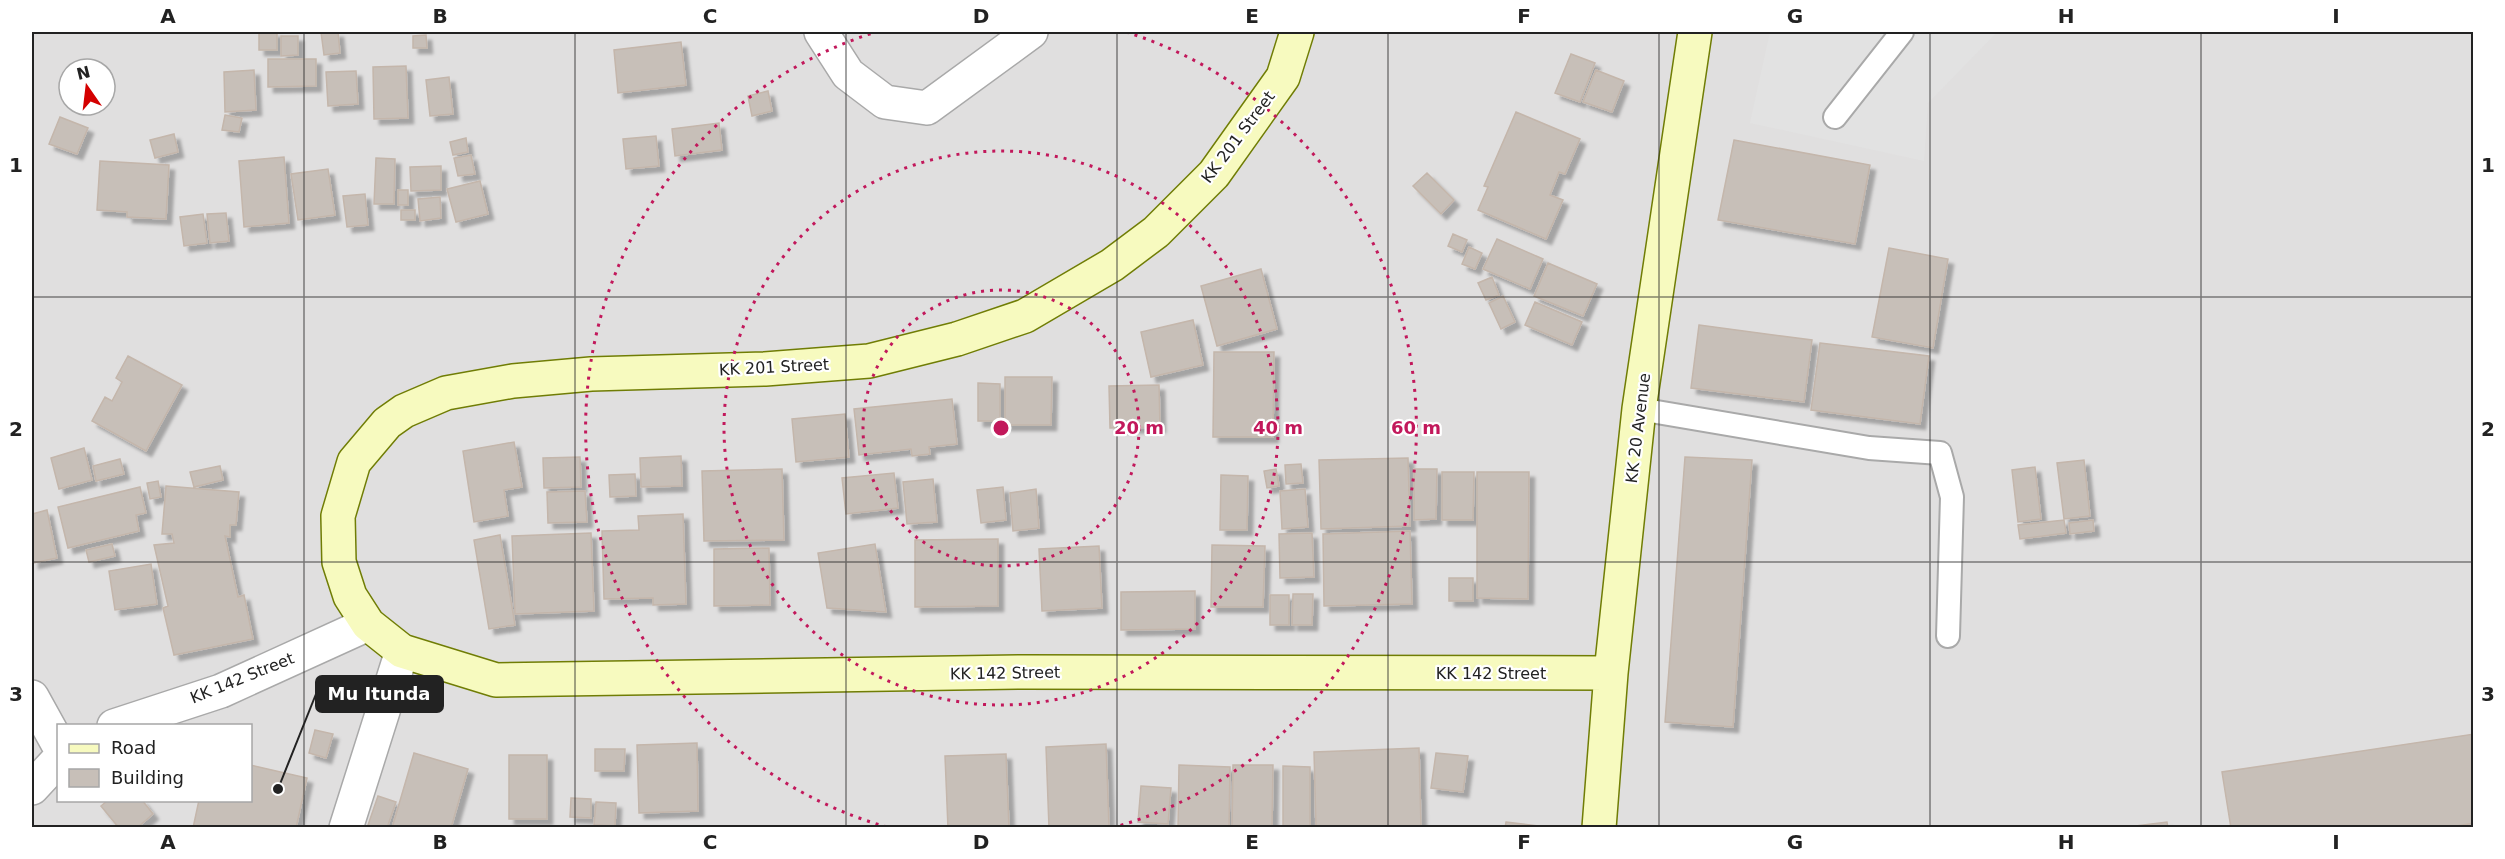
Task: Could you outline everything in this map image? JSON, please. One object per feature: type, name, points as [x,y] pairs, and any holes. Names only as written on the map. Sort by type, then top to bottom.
[{"type":"main road","name":"KK 201 Street","points":[[402,651],[368,624],[350,596],[339,562],[338,516],[354,462],[387,423],[404,411],[446,393],[513,381],[591,374],[765,369],[869,361],[957,339],[1025,316],[1112,265],[1156,232],[1214,174],[1283,77],[1297,32]]},
{"type":"main road","name":"KK 20 Avenue","points":[[1599,828],[1611,673],[1639,409],[1695,32]]},
{"type":"main road","name":"KK 142 Street","points":[[402,651],[496,680],[1022,672],[1611,673]]},
{"type":"street","points":[[821,32],[848,74],[885,102],[927,108],[1032,32]]},
{"type":"street","name":"KK 142 Street","points":[[120,724],[221,691],[368,624]]},
{"type":"street","points":[[346,828],[402,651]]},
{"type":"street","points":[[32,698],[57,742]]},
{"type":"street","points":[[32,788],[57,761]]},
{"type":"lane","points":[[1835,117],[1902,32]]},
{"type":"lane","points":[[1639,409],[1869,448],[1940,453],[1952,497],[1948,636]]},
{"type":"shaded area","points":[[32,32],[2473,32],[2473,827],[32,827]]},
{"type":"shaded area","points":[[1770,32],[1997,32],[1928,103],[1924,161],[1750,123]]},
{"type":"building","points":[[259,32],[277,32],[277,50],[259,50]]},
{"type":"building","points":[[321,32],[338,32],[340,53],[324,55]]},
{"type":"building","points":[[426,35],[427,48],[413,48],[413,36]]},
{"type":"building","points":[[281,36],[298,36],[298,55],[281,56]]},
{"type":"building","points":[[681,42],[686,85],[618,93],[614,50]]},
{"type":"building","points":[[1571,54],[1595,63],[1580,102],[1555,93]]},
{"type":"building","points":[[268,59],[316,59],[316,86],[268,87]]},
{"type":"building","points":[[406,66],[408,118],[374,119],[373,67]]},
{"type":"building","points":[[254,70],[256,110],[225,112],[224,72]]},
{"type":"building","points":[[1596,70],[1624,81],[1612,112],[1583,102]]},
{"type":"building","points":[[356,71],[358,104],[328,106],[326,72]]},
{"type":"building","points":[[449,77],[453,114],[430,116],[426,80]]},
{"type":"building","points":[[768,91],[772,111],[752,116],[748,96]]},
{"type":"building","points":[[1516,112],[1580,139],[1565,174],[1559,172],[1550,195],[1563,200],[1546,239],[1478,210],[1488,187],[1484,186]]},
{"type":"building","points":[[225,115],[242,118],[239,132],[222,130]]},
{"type":"building","points":[[60,117],[88,128],[77,154],[49,144]]},
{"type":"building","points":[[719,123],[722,150],[675,156],[672,129]]},
{"type":"building","points":[[174,134],[178,152],[155,158],[150,140]]},
{"type":"building","points":[[656,136],[659,166],[626,169],[623,139]]},
{"type":"building","points":[[466,138],[468,152],[453,155],[450,142]]},
{"type":"building","points":[[1734,140],[1870,165],[1855,244],[1718,220]]},
{"type":"building","points":[[471,155],[475,174],[458,176],[454,158]]},
{"type":"building","points":[[284,157],[289,223],[244,227],[239,161]]},
{"type":"building","points":[[376,158],[395,159],[394,204],[374,204]]},
{"type":"building","points":[[100,161],[169,165],[166,219],[127,217],[127,212],[97,210]]},
{"type":"building","points":[[441,166],[441,190],[411,191],[410,167]]},
{"type":"building","points":[[328,169],[335,215],[298,220],[291,174]]},
{"type":"building","points":[[1427,173],[1454,200],[1441,214],[1413,186]]},
{"type":"building","points":[[480,181],[488,214],[456,222],[447,189]]},
{"type":"building","points":[[398,190],[408,190],[408,205],[398,205]]},
{"type":"building","points":[[365,194],[368,225],[347,227],[343,196]]},
{"type":"building","points":[[440,197],[441,218],[420,221],[418,199]]},
{"type":"building","points":[[401,210],[415,210],[415,220],[401,220]]},
{"type":"building","points":[[226,213],[229,241],[210,243],[207,214]]},
{"type":"building","points":[[203,214],[207,243],[184,246],[180,217]]},
{"type":"building","points":[[1453,234],[1467,240],[1462,252],[1448,246]]},
{"type":"building","points":[[1497,239],[1543,259],[1530,289],[1483,269]]},
{"type":"building","points":[[1469,247],[1482,253],[1475,269],[1462,264]]},
{"type":"building","points":[[1889,248],[1948,259],[1933,348],[1872,337]]},
{"type":"building","points":[[1548,263],[1597,284],[1583,316],[1534,296]]},
{"type":"building","points":[[1261,269],[1277,329],[1217,346],[1201,286]]},
{"type":"building","points":[[1492,277],[1499,295],[1486,300],[1478,283]]},
{"type":"building","points":[[1503,296],[1515,322],[1501,329],[1489,303]]},
{"type":"building","points":[[1535,302],[1582,322],[1572,345],[1525,325]]},
{"type":"building","points":[[1193,320],[1203,365],[1151,377],[1141,332]]},
{"type":"building","points":[[1699,325],[1812,340],[1804,402],[1691,388]]},
{"type":"building","points":[[1820,343],[1929,356],[1920,424],[1811,410]]},
{"type":"building","points":[[1214,352],[1274,352],[1273,437],[1213,437]]},
{"type":"building","points":[[128,356],[182,385],[146,451],[92,421],[105,397],[112,401],[122,382],[116,378]]},
{"type":"building","points":[[1005,377],[1052,377],[1051,425],[1005,425]]},
{"type":"building","points":[[978,383],[1000,384],[1000,421],[978,421]]},
{"type":"building","points":[[1159,385],[1160,427],[1110,428],[1109,386]]},
{"type":"building","points":[[952,399],[957,444],[929,447],[930,454],[912,456],[911,449],[859,455],[854,409]]},
{"type":"building","points":[[845,414],[849,457],[796,462],[792,419]]},
{"type":"building","points":[[514,442],[522,487],[504,490],[508,516],[474,522],[463,451]]},
{"type":"building","points":[[84,448],[92,480],[59,489],[51,458]]},
{"type":"building","points":[[681,456],[682,486],[641,487],[640,458]]},
{"type":"building","points":[[580,457],[581,487],[544,488],[543,458]]},
{"type":"building","points":[[1685,457],[1752,460],[1733,727],[1665,722]]},
{"type":"building","points":[[1408,458],[1410,526],[1321,529],[1319,460]]},
{"type":"building","points":[[120,459],[124,474],[96,481],[93,466]]},
{"type":"building","points":[[2084,460],[2090,516],[2064,519],[2057,463]]},
{"type":"building","points":[[1301,464],[1303,483],[1286,484],[1285,465]]},
{"type":"building","points":[[220,466],[223,480],[194,487],[190,472]]},
{"type":"building","points":[[2035,467],[2041,519],[2018,522],[2012,470]]},
{"type":"building","points":[[782,469],[784,540],[704,541],[702,471]]},
{"type":"building","points":[[1276,469],[1279,486],[1267,488],[1264,471]]},
{"type":"building","points":[[1414,469],[1437,469],[1436,519],[1414,520]]},
{"type":"building","points":[[1442,472],[1474,472],[1473,520],[1442,520]]},
{"type":"building","points":[[1477,472],[1529,472],[1528,599],[1477,598]]},
{"type":"building","points":[[894,473],[898,508],[846,514],[842,478]]},
{"type":"building","points":[[635,474],[636,496],[610,497],[609,475]]},
{"type":"building","points":[[1221,475],[1248,476],[1247,530],[1220,530]]},
{"type":"building","points":[[933,479],[937,522],[907,524],[903,482]]},
{"type":"building","points":[[158,481],[161,497],[150,499],[147,483]]},
{"type":"building","points":[[166,486],[239,492],[236,525],[230,525],[230,537],[225,536],[238,597],[244,595],[253,639],[174,655],[163,608],[168,606],[154,545],[174,543],[172,534],[162,534]]},
{"type":"building","points":[[140,487],[146,513],[136,515],[139,531],[68,548],[58,507]]},
{"type":"building","points":[[1003,487],[1006,520],[981,523],[977,490]]},
{"type":"building","points":[[1036,489],[1039,528],[1013,531],[1010,493]]},
{"type":"building","points":[[1305,489],[1308,527],[1282,529],[1280,491]]},
{"type":"building","points":[[585,491],[587,522],[548,523],[547,492]]},
{"type":"building","points":[[47,510],[57,558],[33,563],[32,514]]},
{"type":"building","points":[[683,514],[686,604],[653,605],[653,598],[604,599],[602,531],[639,530],[638,516]]},
{"type":"building","points":[[2064,520],[2066,533],[2020,539],[2018,525]]},
{"type":"building","points":[[2093,520],[2094,531],[2070,534],[2069,523]]},
{"type":"building","points":[[1410,531],[1412,604],[1324,606],[1323,534]]},
{"type":"building","points":[[591,533],[594,611],[515,614],[512,536]]},
{"type":"building","points":[[1312,533],[1314,577],[1280,578],[1279,534]]},
{"type":"building","points":[[500,535],[515,625],[489,629],[474,540]]},
{"type":"building","points":[[998,539],[998,606],[915,607],[915,540]]},
{"type":"building","points":[[112,544],[115,556],[89,562],[86,550]]},
{"type":"building","points":[[875,544],[886,612],[827,608],[818,553]]},
{"type":"building","points":[[1212,545],[1265,546],[1263,607],[1211,607]]},
{"type":"building","points":[[1099,546],[1102,608],[1042,611],[1039,549]]},
{"type":"building","points":[[769,548],[770,605],[714,606],[714,549]]},
{"type":"building","points":[[151,564],[157,604],[115,610],[109,571]]},
{"type":"building","points":[[1449,578],[1473,578],[1473,601],[1449,601]]},
{"type":"building","points":[[1195,591],[1195,629],[1121,630],[1121,592]]},
{"type":"building","points":[[1293,594],[1313,594],[1312,625],[1292,625]]},
{"type":"building","points":[[1270,595],[1289,595],[1289,625],[1270,625]]},
{"type":"building","points":[[315,730],[333,734],[326,758],[309,753]]},
{"type":"building","points":[[2474,734],[2474,823],[2445,828],[2231,828],[2222,772]]},
{"type":"building","points":[[697,743],[698,811],[639,813],[637,745]]},
{"type":"building","points":[[1106,744],[1109,827],[1049,828],[1046,747]]},
{"type":"building","points":[[1419,748],[1421,828],[1316,828],[1314,752]]},
{"type":"building","points":[[595,749],[625,749],[624,771],[595,771]]},
{"type":"building","points":[[414,753],[468,769],[451,828],[392,828]]},
{"type":"building","points":[[1436,753],[1468,756],[1463,792],[1431,788]]},
{"type":"building","points":[[1006,754],[1009,828],[948,828],[945,756]]},
{"type":"building","points":[[509,755],[547,755],[547,819],[509,819]]},
{"type":"building","points":[[252,765],[307,778],[296,828],[193,828],[199,802],[252,802]]},
{"type":"building","points":[[1179,765],[1230,767],[1229,828],[1178,828]]},
{"type":"building","points":[[1233,765],[1273,765],[1272,828],[1232,828]]},
{"type":"building","points":[[1283,766],[1310,767],[1310,828],[1283,828]]},
{"type":"building","points":[[1141,786],[1171,788],[1168,824],[1138,822]]},
{"type":"building","points":[[378,796],[396,802],[387,828],[367,828]]},
{"type":"building","points":[[571,798],[591,799],[591,818],[570,817]]},
{"type":"building","points":[[106,802],[144,802],[153,814],[137,828],[119,828],[101,806]]},
{"type":"building","points":[[596,802],[616,803],[615,826],[594,825]]},
{"type":"building","points":[[1506,822],[1555,828],[1505,828]]},
{"type":"building","points":[[2167,822],[2168,828],[2119,828]]},
{"type":"place","name":"Mu Itunda","points":[[278,789]]}]
